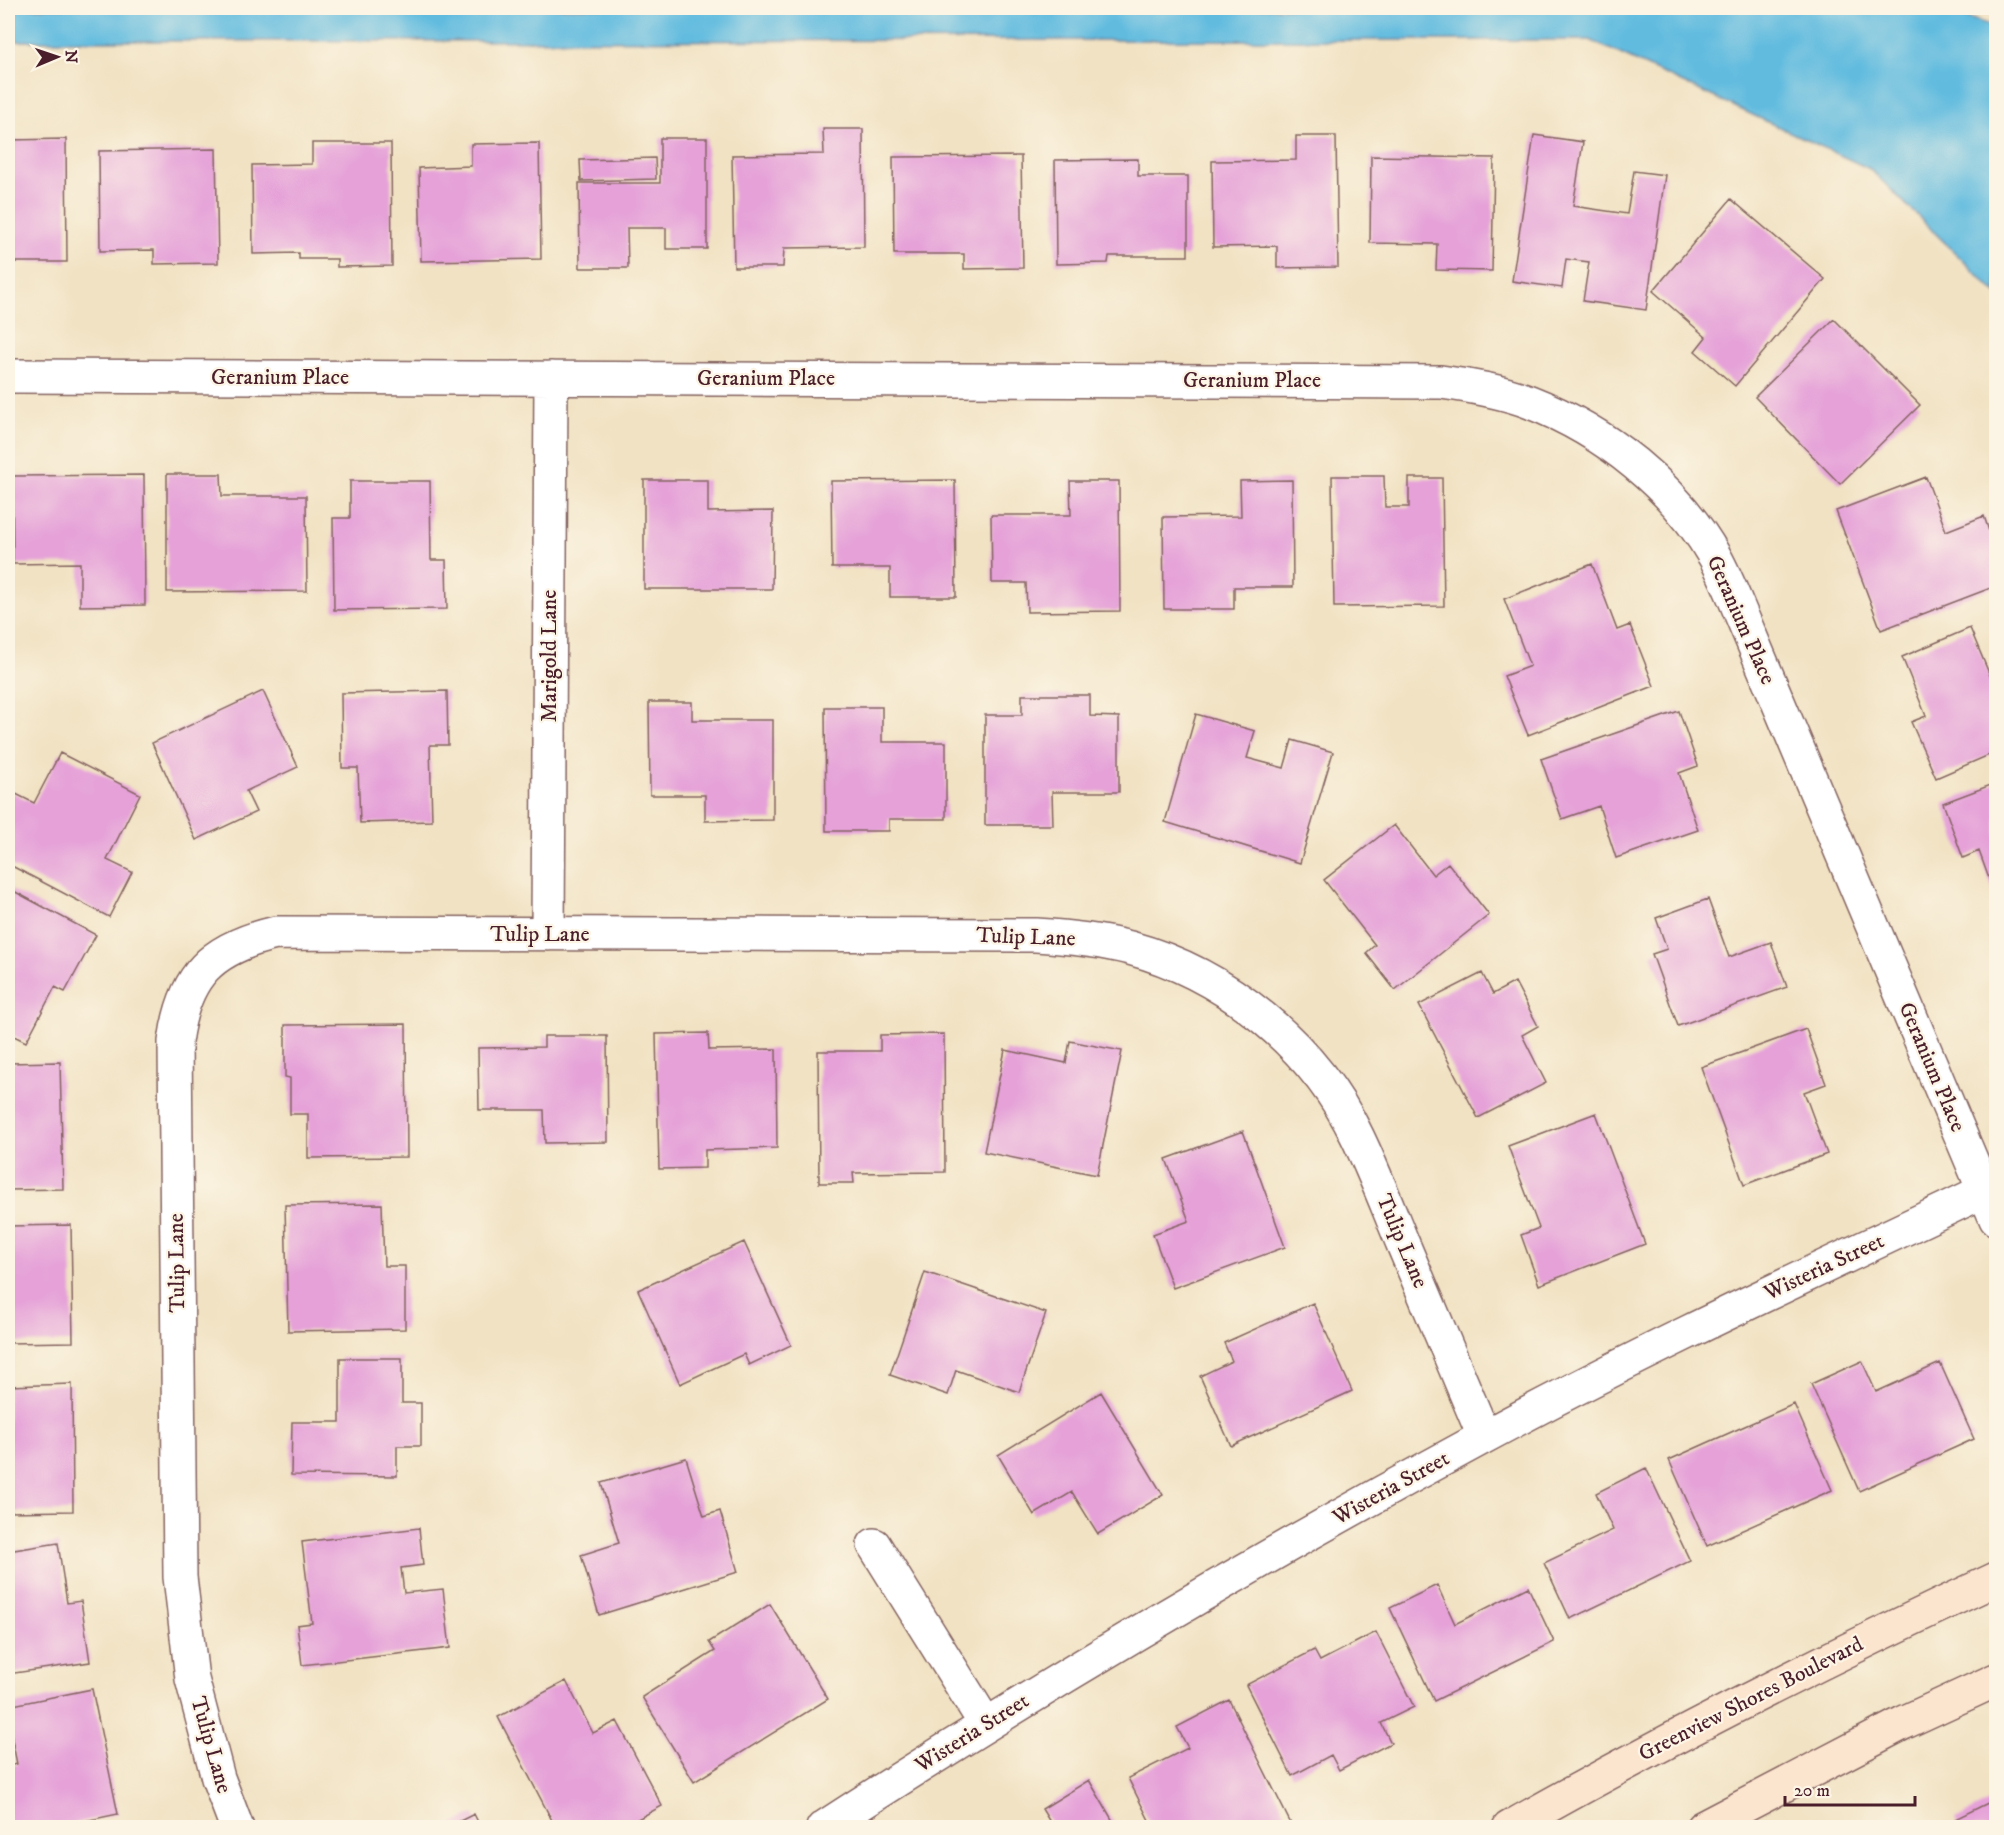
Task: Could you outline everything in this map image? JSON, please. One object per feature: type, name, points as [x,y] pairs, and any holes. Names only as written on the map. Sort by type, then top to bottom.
[{"type":"street","name":"Geranium Place","points":[[8,376],[1441,382],[1470,386],[1528,401],[1582,426],[1637,464],[1679,507],[1714,556],[1742,614],[1990,1205]]},
{"type":"street","name":"Marigold Lane","points":[[548,934],[550,378]]},
{"type":"street","name":"Tulip Lane","points":[[237,1827],[218,1778],[192,1679],[180,1577],[175,1054],[179,1011],[193,982],[216,957],[244,940],[276,933],[1047,936],[1130,948],[1187,969],[1239,999],[1286,1037],[1325,1083],[1357,1135],[1484,1436]]},
{"type":"street","name":"Wisteria Street","points":[[823,1827],[985,1723],[1224,1580],[1484,1436],[1715,1319],[1990,1205]]},
{"type":"street","points":[[874,1545],[985,1723]]},
{"type":"street","name":"Greenview Shores Boulevard","points":[[1509,1827],[1597,1778],[1857,1644],[1996,1579]]},
{"type":"street","points":[[1702,1827],[1903,1723],[1996,1680]]},
{"type":"water","points":[[8,8],[1939,8],[1996,27],[1996,293],[1870,169],[1590,40],[8,41]]},
{"type":"building","points":[[823,129],[863,129],[864,247],[784,248],[783,267],[734,267],[732,155],[824,154]]},
{"type":"building","points":[[1534,135],[1583,142],[1573,206],[1627,214],[1634,171],[1665,175],[1646,310],[1583,301],[1589,262],[1566,259],[1562,288],[1512,281]]},
{"type":"building","points":[[1296,136],[1336,136],[1338,267],[1277,268],[1277,246],[1213,247],[1212,161],[1296,160]]},
{"type":"building","points":[[660,138],[707,138],[707,249],[666,249],[666,228],[627,228],[628,268],[580,268],[579,183],[660,183]]},
{"type":"building","points":[[66,139],[67,262],[8,262],[8,140]]},
{"type":"building","points":[[312,143],[391,143],[392,266],[337,267],[337,259],[299,259],[299,253],[253,254],[252,165],[312,164]]},
{"type":"building","points":[[539,143],[541,259],[421,261],[419,168],[471,166],[471,144]]},
{"type":"building","points":[[216,149],[218,263],[154,264],[154,250],[100,251],[99,151]]},
{"type":"building","points":[[1021,156],[1023,268],[964,269],[964,254],[894,254],[893,157]]},
{"type":"building","points":[[1371,156],[1494,158],[1492,271],[1436,270],[1437,244],[1370,243]]},
{"type":"building","points":[[655,158],[656,179],[581,181],[580,160]]},
{"type":"building","points":[[1138,159],[1138,176],[1188,176],[1188,256],[1109,256],[1108,263],[1056,264],[1055,160]]},
{"type":"building","points":[[1731,199],[1825,279],[1735,386],[1695,351],[1706,337],[1653,291]]},
{"type":"building","points":[[1834,319],[1920,405],[1840,484],[1755,397]]},
{"type":"building","points":[[167,474],[221,474],[222,496],[306,496],[307,591],[167,592]]},
{"type":"building","points":[[144,475],[145,605],[80,606],[80,563],[13,564],[12,476]]},
{"type":"building","points":[[1332,476],[1384,476],[1385,507],[1409,507],[1409,478],[1442,478],[1444,606],[1334,607]]},
{"type":"building","points":[[1926,477],[1946,531],[1984,516],[1996,552],[1996,586],[1881,630],[1836,511]]},
{"type":"building","points":[[644,480],[708,480],[708,512],[773,511],[772,589],[644,589]]},
{"type":"building","points":[[955,480],[956,597],[890,597],[890,568],[832,568],[831,481]]},
{"type":"building","points":[[1292,480],[1293,587],[1234,587],[1234,609],[1164,609],[1163,517],[1241,516],[1240,481]]},
{"type":"building","points":[[350,481],[430,481],[431,560],[446,560],[447,609],[334,610],[333,518],[350,518]]},
{"type":"building","points":[[1070,481],[1119,481],[1120,611],[1027,612],[1026,583],[992,583],[991,515],[1071,515]]},
{"type":"building","points":[[1592,564],[1617,630],[1630,625],[1654,686],[1528,735],[1504,676],[1530,666],[1504,599]]},
{"type":"building","points":[[1970,628],[1996,690],[1996,752],[1936,778],[1911,722],[1926,716],[1902,657]]},
{"type":"building","points":[[263,691],[298,767],[246,791],[256,812],[196,840],[152,743]]},
{"type":"building","points":[[447,691],[448,745],[430,745],[432,821],[360,823],[358,768],[342,768],[341,693]]},
{"type":"building","points":[[1022,695],[1090,695],[1090,716],[1119,717],[1119,792],[1052,792],[1053,825],[985,825],[985,715],[1022,715]]},
{"type":"building","points":[[649,702],[692,702],[692,720],[773,720],[773,820],[705,821],[705,795],[650,795]]},
{"type":"building","points":[[825,707],[882,707],[882,742],[946,742],[946,819],[889,819],[889,831],[826,831]]},
{"type":"building","points":[[1679,711],[1698,766],[1679,773],[1698,830],[1616,858],[1599,806],[1562,819],[1541,759]]},
{"type":"building","points":[[1196,714],[1255,731],[1247,758],[1284,768],[1292,740],[1333,752],[1300,863],[1165,822]]},
{"type":"building","points":[[60,753],[140,794],[107,860],[132,872],[109,917],[8,864],[8,800],[12,792],[34,803]]},
{"type":"building","points":[[1996,783],[1996,898],[1979,851],[1963,858],[1943,803]]},
{"type":"building","points":[[1394,825],[1433,875],[1448,863],[1489,915],[1395,990],[1366,953],[1375,945],[1324,880]]},
{"type":"building","points":[[8,888],[96,935],[65,992],[55,987],[26,1042],[8,1033]]},
{"type":"building","points":[[1708,899],[1729,957],[1771,942],[1787,987],[1678,1026],[1652,954],[1667,949],[1656,918]]},
{"type":"building","points":[[1482,973],[1493,994],[1515,982],[1538,1026],[1522,1035],[1546,1083],[1478,1118],[1419,1005]]},
{"type":"building","points":[[406,1024],[407,1157],[308,1158],[308,1114],[290,1114],[290,1078],[285,1077],[285,1025]]},
{"type":"building","points":[[1806,1029],[1826,1084],[1804,1092],[1827,1154],[1744,1185],[1701,1067]]},
{"type":"building","points":[[708,1033],[709,1050],[776,1049],[777,1148],[705,1150],[705,1168],[659,1169],[656,1034]]},
{"type":"building","points":[[944,1034],[945,1172],[853,1173],[854,1183],[819,1183],[818,1051],[880,1051],[880,1035]]},
{"type":"building","points":[[544,1036],[607,1036],[608,1142],[545,1143],[544,1110],[479,1110],[478,1048],[544,1047]]},
{"type":"building","points":[[1070,1041],[1122,1051],[1097,1175],[984,1152],[1005,1050],[1066,1063]]},
{"type":"building","points":[[60,1062],[63,1189],[8,1190],[8,1063]]},
{"type":"building","points":[[1596,1113],[1645,1244],[1539,1285],[1521,1235],[1539,1228],[1508,1146]]},
{"type":"building","points":[[1243,1131],[1285,1247],[1173,1288],[1153,1234],[1189,1221],[1166,1159]]},
{"type":"building","points":[[382,1204],[384,1266],[405,1266],[405,1329],[288,1331],[285,1205]]},
{"type":"building","points":[[71,1225],[73,1342],[8,1343],[8,1226]]},
{"type":"building","points":[[744,1242],[791,1345],[749,1365],[744,1354],[680,1384],[638,1290]]},
{"type":"building","points":[[925,1272],[1046,1313],[1019,1392],[956,1370],[948,1395],[890,1375]]},
{"type":"building","points":[[1313,1303],[1352,1391],[1231,1446],[1200,1376],[1232,1361],[1224,1343]]},
{"type":"building","points":[[340,1358],[402,1358],[402,1403],[421,1403],[421,1446],[397,1446],[397,1476],[291,1475],[292,1422],[340,1422]]},
{"type":"building","points":[[1862,1361],[1876,1392],[1940,1363],[1974,1439],[1859,1491],[1811,1384]]},
{"type":"building","points":[[72,1384],[73,1511],[8,1512],[8,1386]]},
{"type":"building","points":[[1101,1392],[1163,1495],[1098,1534],[1072,1492],[1034,1515],[998,1455]]},
{"type":"building","points":[[1794,1404],[1832,1490],[1707,1546],[1669,1460]]},
{"type":"building","points":[[686,1458],[704,1516],[720,1511],[738,1572],[599,1615],[581,1555],[619,1543],[601,1483]]},
{"type":"building","points":[[1646,1468],[1690,1561],[1570,1619],[1544,1563],[1613,1530],[1596,1493]]},
{"type":"building","points":[[419,1528],[423,1565],[401,1568],[404,1593],[443,1589],[450,1648],[302,1665],[297,1625],[312,1623],[302,1542]]},
{"type":"building","points":[[58,1543],[67,1603],[81,1601],[90,1662],[8,1674],[8,1551]]},
{"type":"building","points":[[1437,1585],[1455,1624],[1528,1587],[1554,1642],[1434,1701],[1390,1608]]},
{"type":"building","points":[[770,1604],[828,1699],[694,1782],[642,1697],[715,1651],[709,1642]]},
{"type":"building","points":[[1376,1632],[1414,1707],[1381,1723],[1391,1743],[1339,1770],[1331,1755],[1292,1776],[1246,1685],[1314,1650],[1320,1661]]},
{"type":"building","points":[[566,1681],[593,1733],[617,1721],[662,1806],[621,1828],[556,1828],[498,1717]]},
{"type":"building","points":[[92,1689],[118,1814],[52,1828],[8,1828],[8,1766],[17,1764],[8,1719],[8,1706]]},
{"type":"building","points":[[1229,1700],[1293,1828],[1153,1828],[1128,1778],[1188,1748],[1177,1727]]},
{"type":"building","points":[[1089,1780],[1117,1828],[1041,1828],[1050,1822],[1042,1809]]},
{"type":"building","points":[[1996,1799],[1996,1828],[1959,1828],[1955,1819]]},
{"type":"building","points":[[474,1814],[481,1828],[446,1828]]}]
